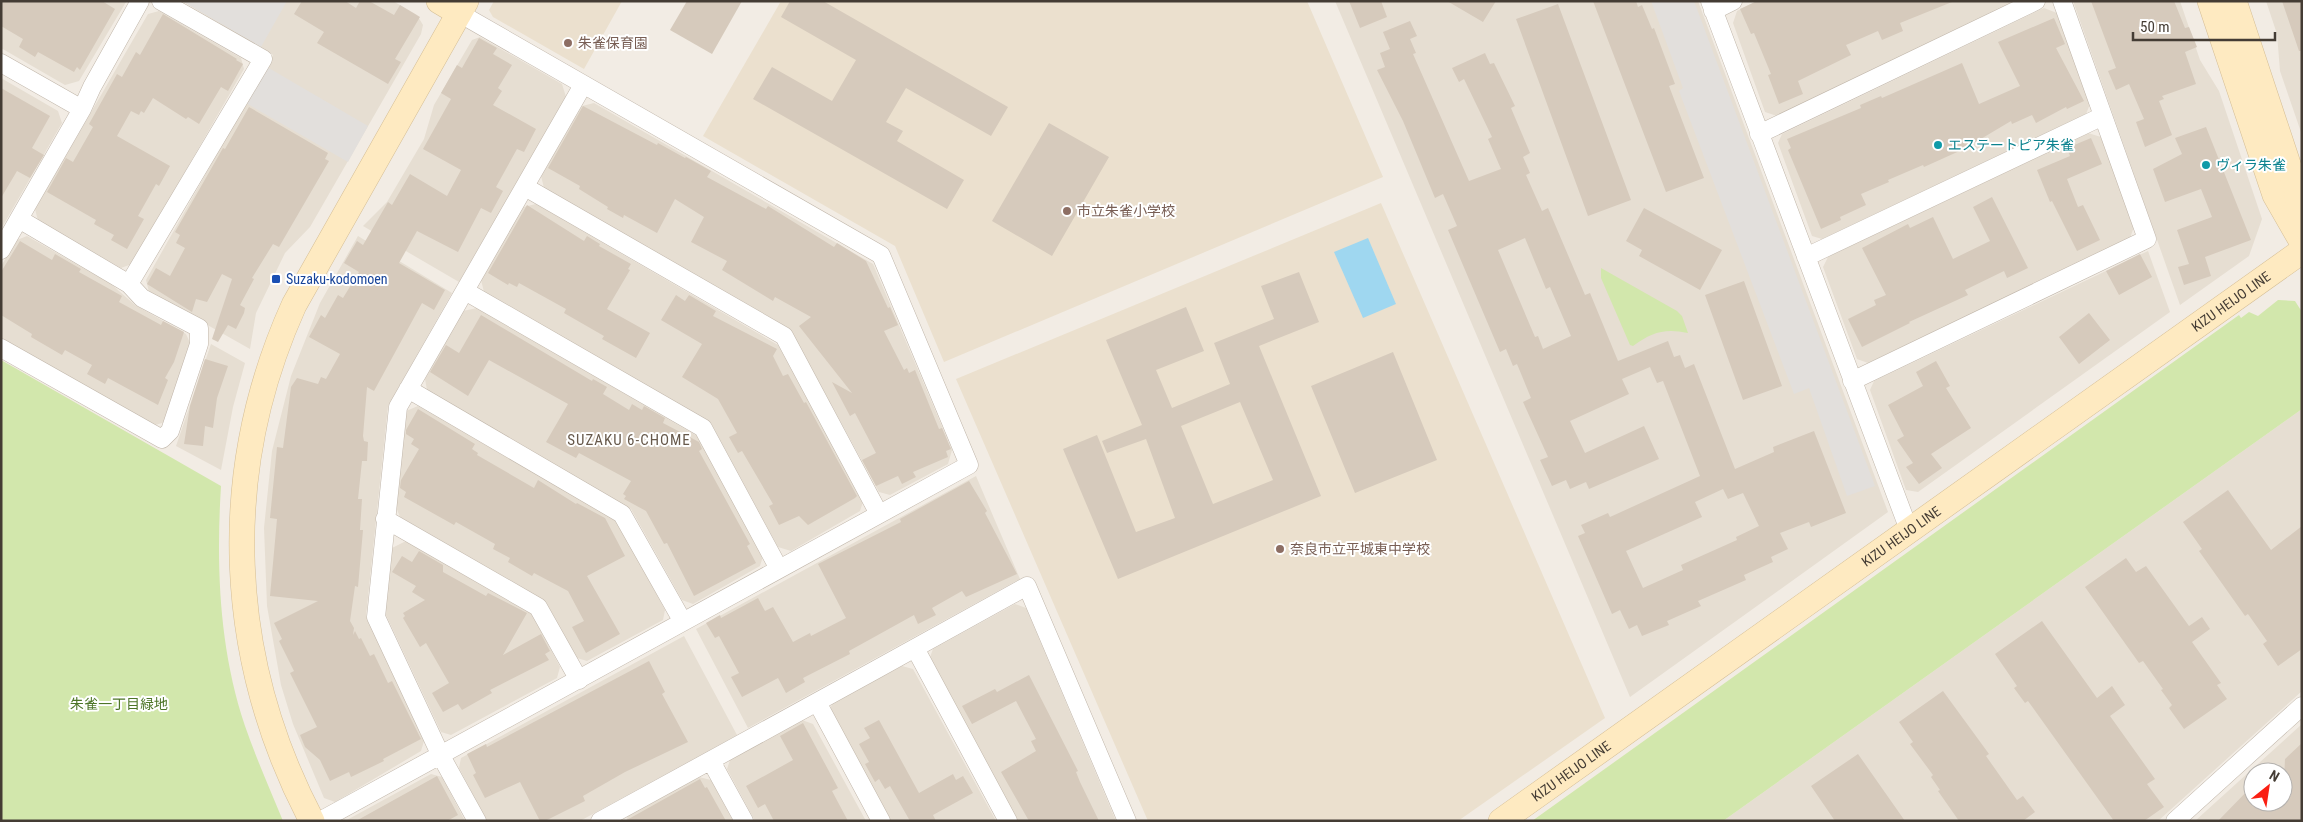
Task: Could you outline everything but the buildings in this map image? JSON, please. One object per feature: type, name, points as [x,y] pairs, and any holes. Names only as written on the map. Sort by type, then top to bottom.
[{"type":"street","points":[[1,250],[82,109],[92,87],[140,1]]},
{"type":"street","points":[[130,284],[263,59],[161,1]]},
{"type":"street","points":[[1733,1],[1711,6],[1909,530]]},
{"type":"street","points":[[1759,134],[2036,1]]},
{"type":"street","points":[[1852,381],[2147,239],[2062,1]]},
{"type":"street","points":[[2210,1],[2275,195],[2302,242]]},
{"type":"street","points":[[2234,1],[2296,188],[2302,225]]},
{"type":"street","points":[[312,821],[284,763],[268,718],[257,678],[246,616],[241,555],[243,490],[255,422],[275,351],[294,305],[455,5],[583,85],[881,255],[969,465],[320,821]]},
{"type":"street","points":[[1,63],[82,109]]},
{"type":"street","points":[[477,821],[441,756],[376,617],[398,407],[583,85]]},
{"type":"street","points":[[1806,257],[2103,116]]},
{"type":"street","points":[[525,187],[784,336],[879,514]]},
{"type":"street","points":[[1,348],[162,439],[170,431],[199,344],[199,328],[142,298],[130,284],[19,219]]},
{"type":"street","name":"KIZU HEIJO LINE","points":[[1501,821],[2302,251]]},
{"type":"street","points":[[464,291],[703,428],[779,569]]},
{"type":"street","points":[[408,389],[622,514],[683,622]]},
{"type":"street","points":[[385,519],[538,607],[579,680]]},
{"type":"street","points":[[606,820],[748,739],[818,704],[1027,586],[1127,821]]},
{"type":"street","points":[[915,648],[1008,821]]},
{"type":"street","points":[[818,704],[881,821]]},
{"type":"street","points":[[2175,821],[2302,706]]},
{"type":"street","points":[[711,761],[744,821]]},
{"type":"shaded area","points":[[1,1],[126,2],[79,81],[65,85],[1,48]]},
{"type":"shaded area","points":[[182,1],[393,1],[417,15],[423,25],[421,34],[310,227],[285,253],[256,313],[250,349],[149,292],[146,280],[273,55]]},
{"type":"shaded area","points":[[182,1],[287,1],[261,47]]},
{"type":"shaded area","name":"朱雀保育園","points":[[494,1],[622,1],[584,69],[493,17],[489,10]]},
{"type":"shaded area","name":"市立朱雀小学校","points":[[781,1],[1307,1],[1383,177],[944,362],[895,246],[703,136]]},
{"type":"shaded area","points":[[1335,1],[1698,1],[1888,512],[1630,697]]},
{"type":"shaded area","points":[[1651,1],[1694,1],[1875,486],[1847,496],[1809,388],[1794,394],[1679,91],[1683,88]]},
{"type":"shaded area","points":[[1757,1],[2018,1],[1777,116],[1765,112],[1733,23],[1737,11]]},
{"type":"shaded area","points":[[2073,1],[2180,1],[2200,60],[2219,91],[2262,219],[2249,256],[2180,305]]},
{"type":"shaded area","points":[[2266,1],[2302,1],[2302,135],[2280,71],[2277,34]]},
{"type":"shaded area","points":[[2044,8],[2057,13],[2090,104],[2086,114],[1822,239],[1812,236],[1778,143],[1782,134]]},
{"type":"shaded area","points":[[159,11],[241,58],[244,69],[132,264],[121,268],[38,221],[35,209],[148,14]]},
{"type":"shaded area","points":[[480,37],[562,84],[566,97],[459,282],[363,226],[387,202],[424,139],[434,105],[472,40]]},
{"type":"shaded area","points":[[267,67],[368,126],[348,162],[246,103]]},
{"type":"shaded area","points":[[1,78],[58,111],[62,123],[1,229]]},
{"type":"shaded area","points":[[594,103],[873,264],[952,450],[948,464],[890,495],[879,492],[790,329],[544,188],[541,176],[582,106]]},
{"type":"shaded area","points":[[2088,133],[2101,137],[2134,227],[2130,238],[1868,363],[1857,359],[1823,267],[1828,257]]},
{"type":"shaded area","name":"奈良市立平城東中学校","points":[[1381,203],[1605,718],[1458,821],[1148,821],[956,379]]},
{"type":"shaded area","points":[[536,204],[778,345],[863,502],[860,511],[791,551],[778,547],[711,423],[484,292],[481,280],[523,207]]},
{"type":"shaded area","points":[[27,236],[111,284],[135,305],[186,334],[191,345],[165,422],[152,426],[1,339],[1,266],[17,240]]},
{"type":"shaded area","points":[[358,236],[452,293],[388,406],[366,616],[424,741],[421,751],[335,802],[324,798],[293,724],[281,685],[267,606],[264,528],[272,451],[291,376],[320,303]]},
{"type":"shaded area","points":[[2148,251],[2170,312],[1918,492],[1906,490],[1870,390],[1874,381]]},
{"type":"shaded area","points":[[477,308],[697,436],[763,556],[760,566],[693,604],[682,600],[631,509],[427,390],[425,379],[463,311]]},
{"type":"shaded area","points":[[211,344],[245,363],[233,407],[221,470],[176,446]]},
{"type":"shaded area","points":[[418,406],[617,521],[665,610],[663,620],[587,661],[577,658],[546,602],[400,517],[396,507],[406,411]]},
{"type":"shaded area","points":[[2302,409],[2302,691],[2158,821],[1723,821]]},
{"type":"shaded area","points":[[976,476],[1020,579],[748,728],[696,629]]},
{"type":"shaded area","points":[[406,541],[532,614],[560,667],[557,678],[451,735],[441,732],[385,613],[392,548]]},
{"type":"shaded area","points":[[1015,604],[1026,608],[1116,821],[1018,821],[929,660],[933,649]]},
{"type":"shaded area","points":[[684,636],[737,735],[580,821],[487,821],[459,768],[461,758]]},
{"type":"shaded area","points":[[902,666],[913,669],[996,821],[886,821],[828,715],[832,704]]},
{"type":"shaded area","points":[[802,720],[813,724],[866,821],[755,821],[727,769],[730,760]]},
{"type":"shaded area","points":[[2302,724],[2302,821],[2195,821],[2243,777],[2243,812],[2293,812],[2293,762],[2260,762]]},
{"type":"shaded area","points":[[431,774],[442,777],[465,821],[345,821]]},
{"type":"shaded area","points":[[699,777],[711,780],[733,821],[626,821],[628,816]]},
{"type":"green space","points":[[1601,268],[1677,311],[1682,316],[1688,333],[1659,332],[1646,337],[1633,346],[1630,345],[1601,278]]},
{"type":"green space","points":[[2278,300],[2295,301],[2302,312],[2302,409],[1723,821],[1532,821],[2239,315],[2241,318],[2249,312],[2258,316]]},
{"type":"green space","name":"朱雀一丁目緑地","points":[[1,360],[221,486],[219,546],[221,607],[230,667],[236,697],[245,726],[283,821],[1,821]]},
{"type":"water","points":[[1368,238],[1396,304],[1363,318],[1334,252]]},
{"type":"place","name":"朱雀保育園","points":[[568,43]]},
{"type":"place","name":"エステートピア朱雀","points":[[1938,145]]},
{"type":"place","name":"ヴィラ朱雀","points":[[2206,165]]},
{"type":"place","name":"市立朱雀小学校","points":[[1067,211]]},
{"type":"place","name":"Suzaku-kodomoen","points":[[276,279]]},
{"type":"place","name":"奈良市立平城東中学校","points":[[1280,549]]},
{"type":"district","name":"SUZAKU 6-CHOME","points":[[629,440]]}]
